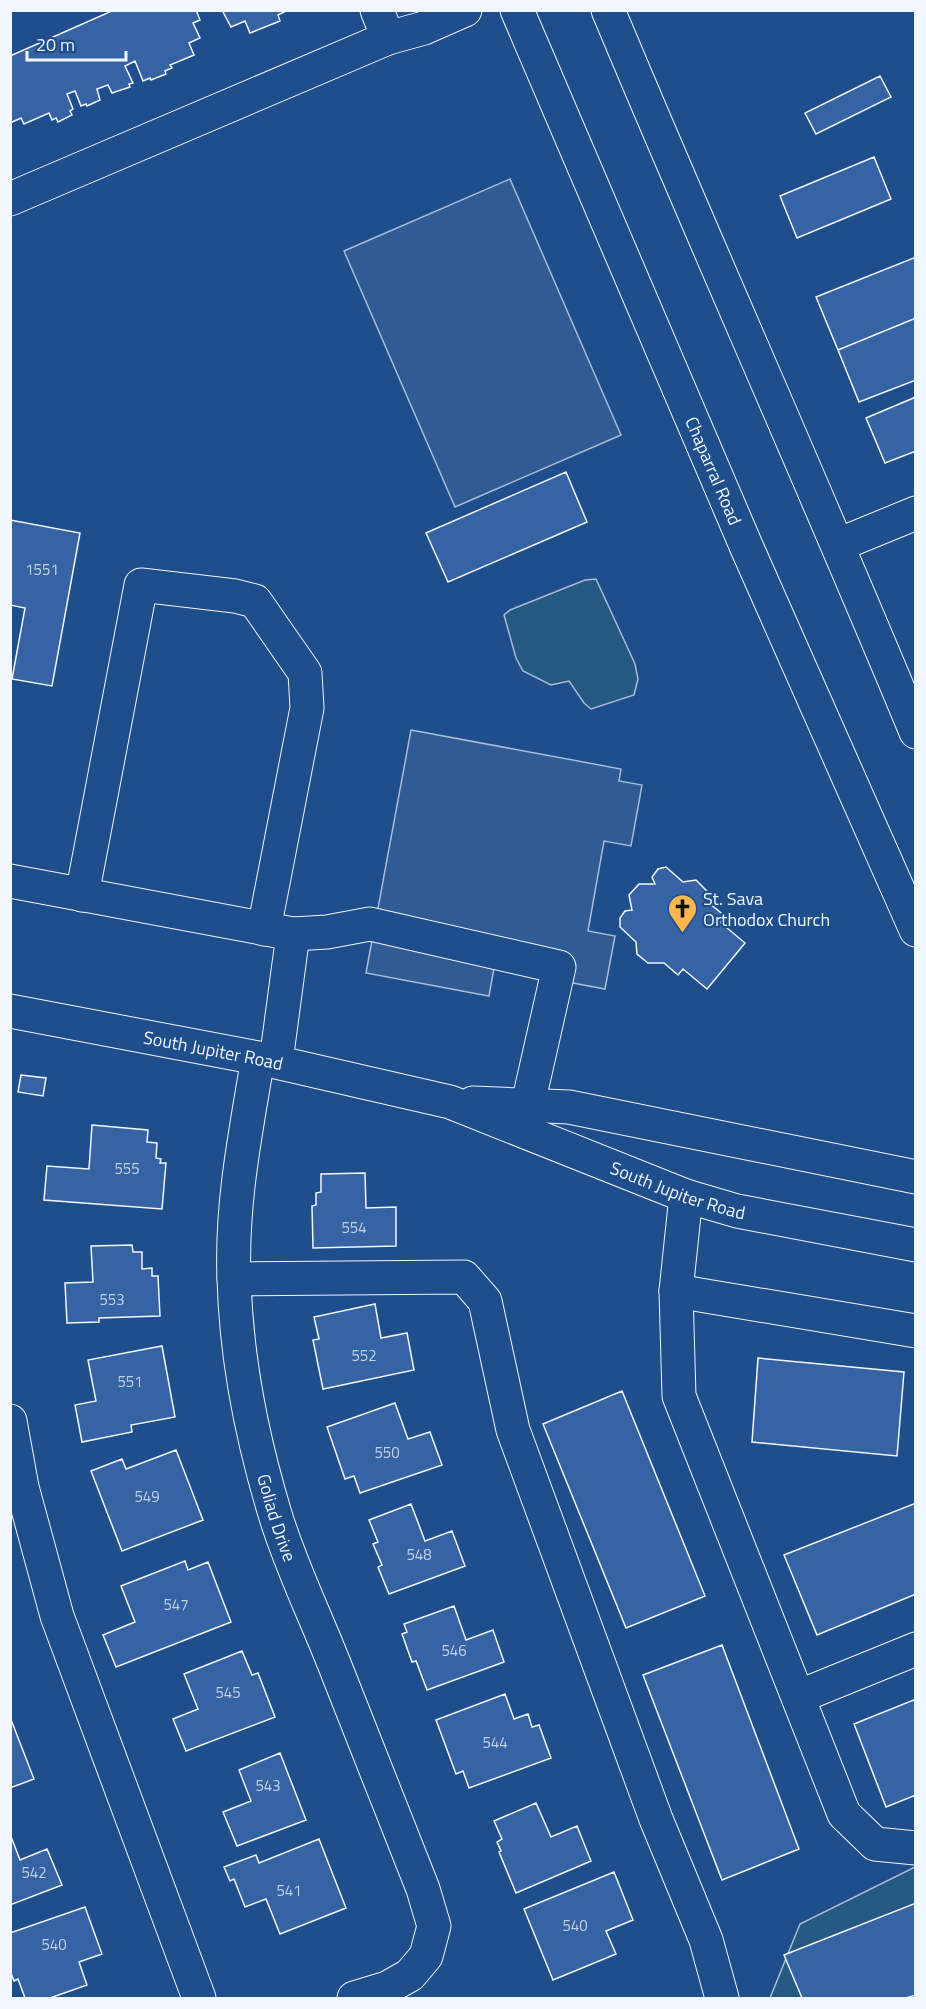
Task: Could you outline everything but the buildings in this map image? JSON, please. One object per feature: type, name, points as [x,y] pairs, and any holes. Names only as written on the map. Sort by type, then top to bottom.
[{"type":"street","points":[[10,199],[383,24],[424,28],[465,10]]},
{"type":"street","name":"Chaparral Road","points":[[517,10],[747,548],[915,930]]},
{"type":"street","points":[[608,10],[686,198],[838,545],[915,732]]},
{"type":"street","points":[[838,545],[915,513]]},
{"type":"street","name":"Goliad Drive","points":[[82,895],[141,585],[235,596],[255,601],[305,673],[307,708],[279,932],[267,1059],[234,1216],[234,1279],[245,1384],[258,1450],[275,1516],[423,1889],[434,1926],[426,1956],[411,1976],[387,1988],[354,1998]]},
{"type":"street","points":[[10,881],[279,932],[327,932],[370,924],[559,967],[528,1104]]},
{"type":"street","name":"South Jupiter Road","points":[[10,1011],[267,1059],[450,1102],[686,1196],[737,1211],[915,1245]]},
{"type":"street","name":"South Jupiter Road","points":[[450,1102],[570,1107],[915,1177]]},
{"type":"street","points":[[686,1196],[676,1291],[679,1396],[844,1814],[875,1844],[915,1848]]},
{"type":"street","points":[[234,1279],[464,1277],[485,1301],[513,1430],[656,1819],[706,1940],[722,1998]]},
{"type":"street","points":[[676,1291],[915,1330]]},
{"type":"street","points":[[10,1421],[22,1487],[57,1616],[199,1998]]},
{"type":"street","points":[[798,1697],[915,1649]]},
{"type":"shaded area","points":[[510,179],[621,435],[455,507],[344,251]]},
{"type":"shaded area","points":[[596,579],[635,664],[638,679],[634,695],[591,709],[569,681],[551,685],[523,671],[516,658],[504,615],[510,610],[585,580]]},
{"type":"shaded area","points":[[411,730],[621,769],[619,781],[642,785],[631,846],[604,841],[588,931],[615,936],[605,989],[494,968],[489,996],[366,973]]},
{"type":"shaded area","points":[[915,1867],[915,1998],[770,1998],[800,1924]]},
{"type":"place","name":"St. Sava Orthodox Church","points":[[682,934]]}]
